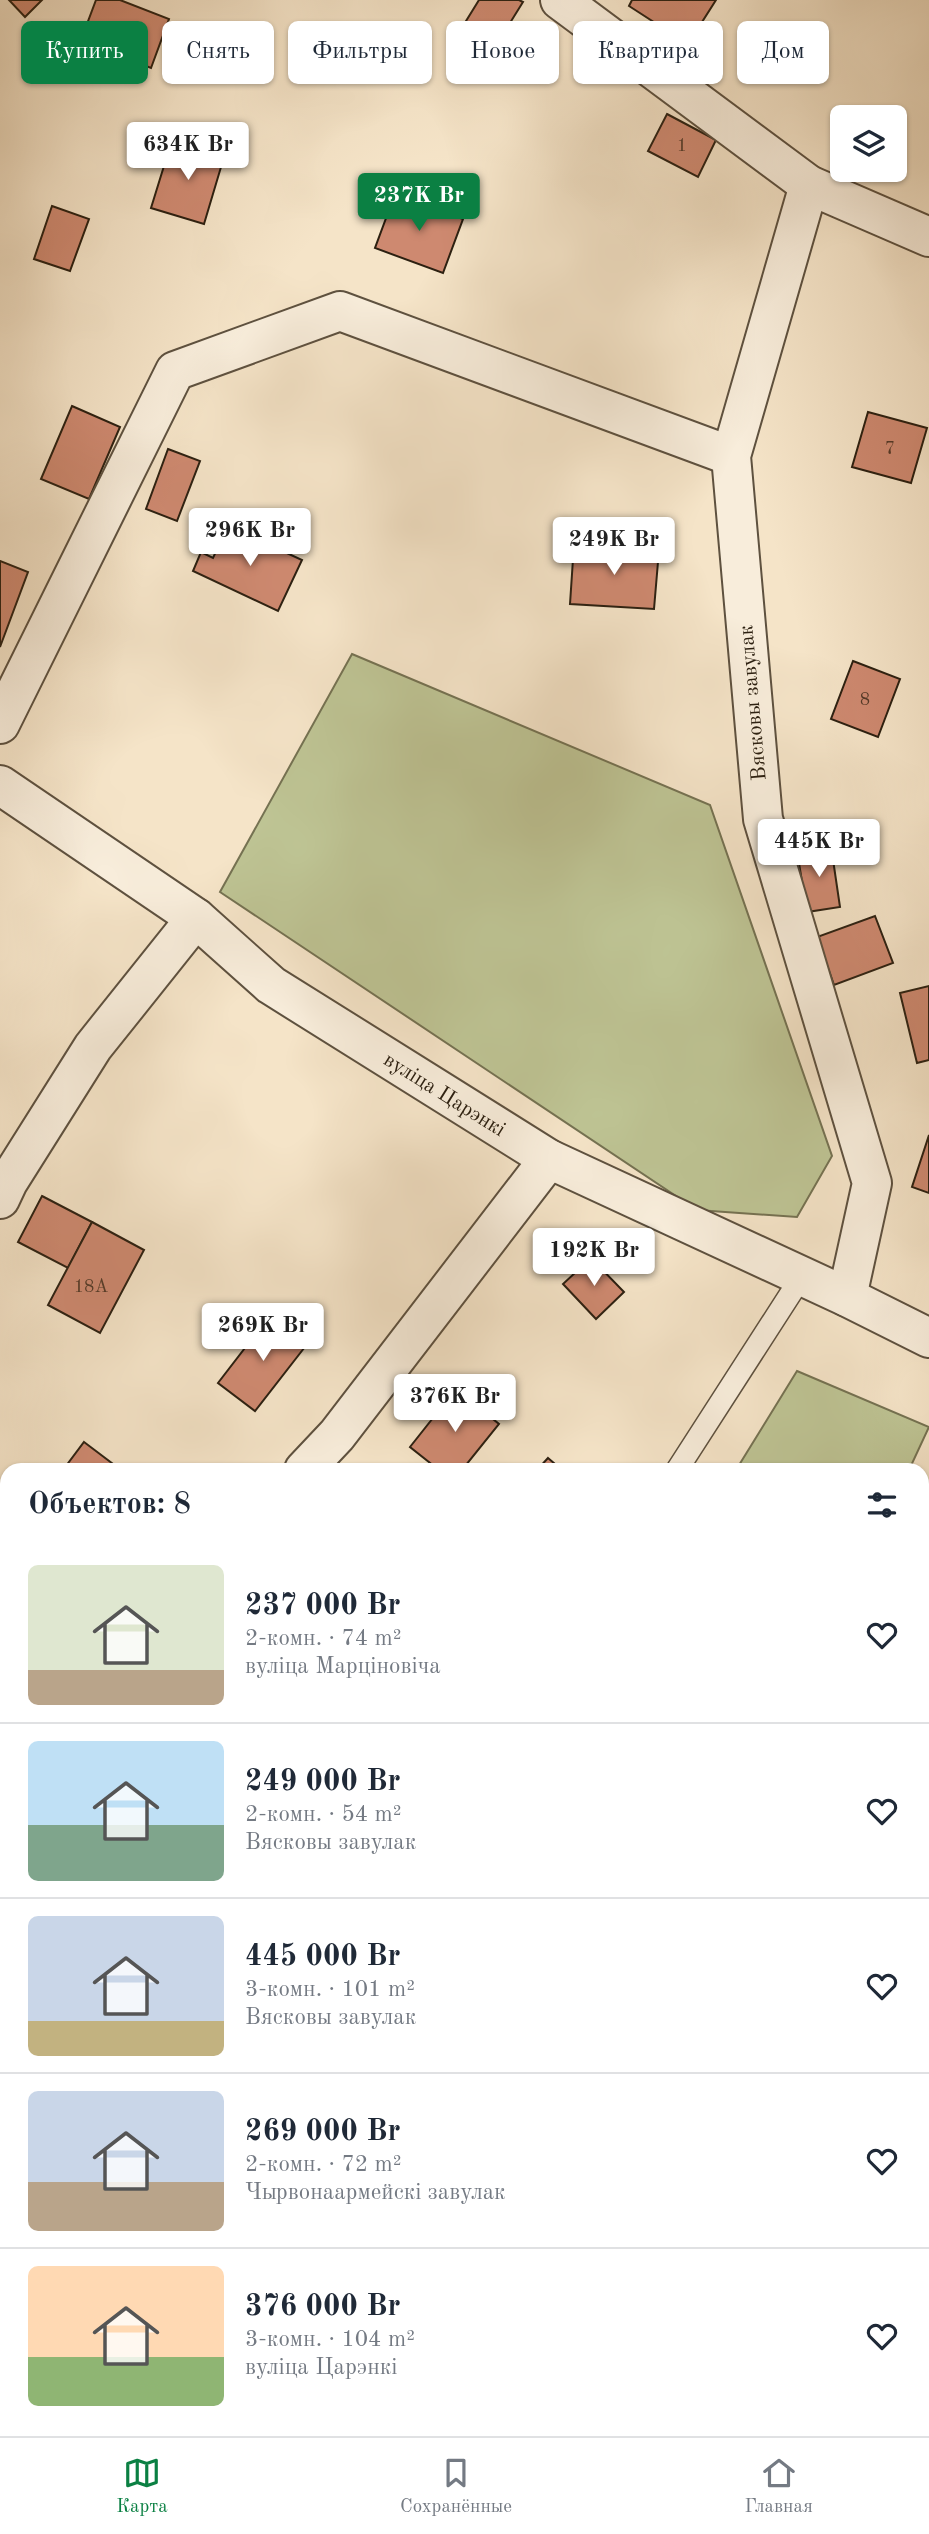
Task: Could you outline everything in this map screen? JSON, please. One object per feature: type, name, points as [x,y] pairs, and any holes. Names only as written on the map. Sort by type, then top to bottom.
[{"type":"street","points":[[560,0],[809,185],[929,237]]},
{"type":"street","name":"Вясковы завулак","points":[[809,185],[731,456],[763,819],[872,1182],[847,1297]]},
{"type":"street","points":[[0,724],[176,371],[327,315],[340,311],[731,456]]},
{"type":"street","name":"вуліца Царэнкі","points":[[0,785],[196,918],[271,985],[549,1159],[847,1297],[929,1338]]},
{"type":"street","points":[[0,1199],[93,1047],[196,918]]},
{"type":"street","points":[[311,1463],[337,1435],[549,1159]]},
{"type":"lane","points":[[682,1463],[802,1276]]},
{"type":"green space","points":[[352,654],[710,805],[832,1156],[797,1217],[697,1210],[220,892]]},
{"type":"green space","points":[[797,1371],[929,1427],[912,1463],[740,1463]]},
{"type":"building","points":[[9,0],[42,0],[25,17]]},
{"type":"building","points":[[96,0],[120,0],[169,19],[162,21],[162,38],[151,68],[148,67],[148,21],[88,21]]},
{"type":"building","points":[[479,0],[523,2],[511,21],[466,21]]},
{"type":"building","points":[[632,0],[716,0],[703,21],[652,21],[629,6]]},
{"type":"building","points":[[667,114],[716,140],[698,177],[648,151]]},
{"type":"building","points":[[172,140],[224,157],[204,224],[151,208]]},
{"type":"building","points":[[395,194],[463,219],[443,273],[375,248]]},
{"type":"building","points":[[52,206],[89,219],[70,271],[34,259]]},
{"type":"building","points":[[72,406],[120,427],[89,499],[41,479]]},
{"type":"building","points":[[868,412],[927,428],[911,483],[852,467]]},
{"type":"building","points":[[168,449],[200,461],[177,521],[146,509]]},
{"type":"building","points":[[228,526],[302,560],[278,611],[193,571],[201,552],[213,558]]},
{"type":"building","points":[[574,544],[659,550],[654,609],[570,604]]},
{"type":"building","points":[[0,561],[28,572],[0,647]]},
{"type":"building","points":[[853,661],[900,679],[878,737],[831,719]]},
{"type":"building","points":[[831,846],[840,907],[807,912],[797,851]]},
{"type":"building","points":[[875,916],[893,963],[834,985],[817,937]]},
{"type":"building","points":[[929,986],[929,1060],[917,1063],[900,993]]},
{"type":"building","points":[[929,1135],[929,1193],[912,1187]]},
{"type":"building","points":[[42,1196],[92,1222],[68,1268],[18,1242]]},
{"type":"building","points":[[92,1222],[144,1250],[100,1333],[48,1305]]},
{"type":"building","points":[[591,1258],[624,1292],[596,1319],[563,1284]]},
{"type":"building","points":[[271,1314],[308,1343],[255,1411],[218,1383]]},
{"type":"building","points":[[456,1389],[499,1424],[468,1463],[430,1463],[410,1447]]},
{"type":"building","points":[[84,1442],[112,1463],[68,1463]]}]
